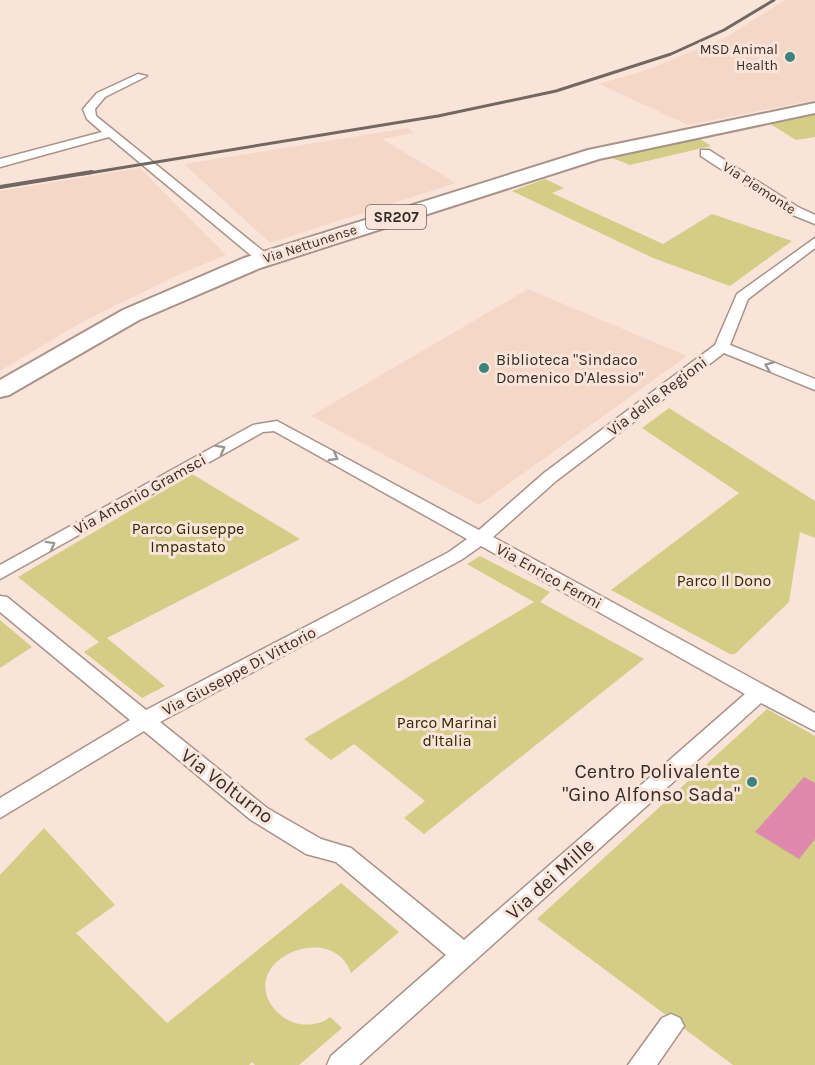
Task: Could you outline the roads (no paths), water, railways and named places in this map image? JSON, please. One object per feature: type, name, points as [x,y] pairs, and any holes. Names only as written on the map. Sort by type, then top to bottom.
[{"type":"main road","name":"Via Nettunense","points":[[0,390],[131,315],[201,283],[264,259],[595,154],[815,108]]},
{"type":"street","points":[[142,76],[101,95],[92,103],[89,110],[91,117],[108,134],[264,259]]},
{"type":"street","points":[[0,163],[39,155],[77,139],[108,134]]},
{"type":"street","name":"Via Piemonte","points":[[705,153],[793,210],[815,220]]},
{"type":"street","name":"Via delle Regioni","points":[[481,538],[550,477],[722,347],[742,297],[815,242]]},
{"type":"street","points":[[722,347],[815,385]]},
{"type":"street","name":"Via Antonio Gramsci","points":[[0,573],[259,428],[283,428]]},
{"type":"street","name":"Via Enrico Fermi","points":[[283,428],[815,723]]},
{"type":"street","name":"Via Giuseppe Di Vittorio","points":[[0,809],[144,721],[432,570],[481,538]]},
{"type":"street","name":"Via Volturno","points":[[0,602],[259,814],[315,847],[343,855],[464,955]]},
{"type":"street","name":"Via dei Mille","points":[[340,1065],[760,692]]},
{"type":"street","points":[[641,1065],[671,1026]]},
{"type":"railway","points":[[83,174],[438,116],[556,91],[671,54],[724,30],[774,0]]},
{"type":"railway","points":[[0,187],[92,172]]},
{"type":"place","name":"MSD Animal Health","points":[[790,57]]},
{"type":"place","name":"Biblioteca \"Sindaco Domenico D'Alessio\"","points":[[484,368]]},
{"type":"place","name":"Centro Polivalente \"Gino Alfonso Sada\"","points":[[752,782]]},
{"type":"park label","name":"Parco Giuseppe Impastato","points":[[188,537]]},
{"type":"park label","name":"Parco Il Dono","points":[[724,580]]},
{"type":"park label","name":"Parco Marinai d'Italia","points":[[447,731]]}]
